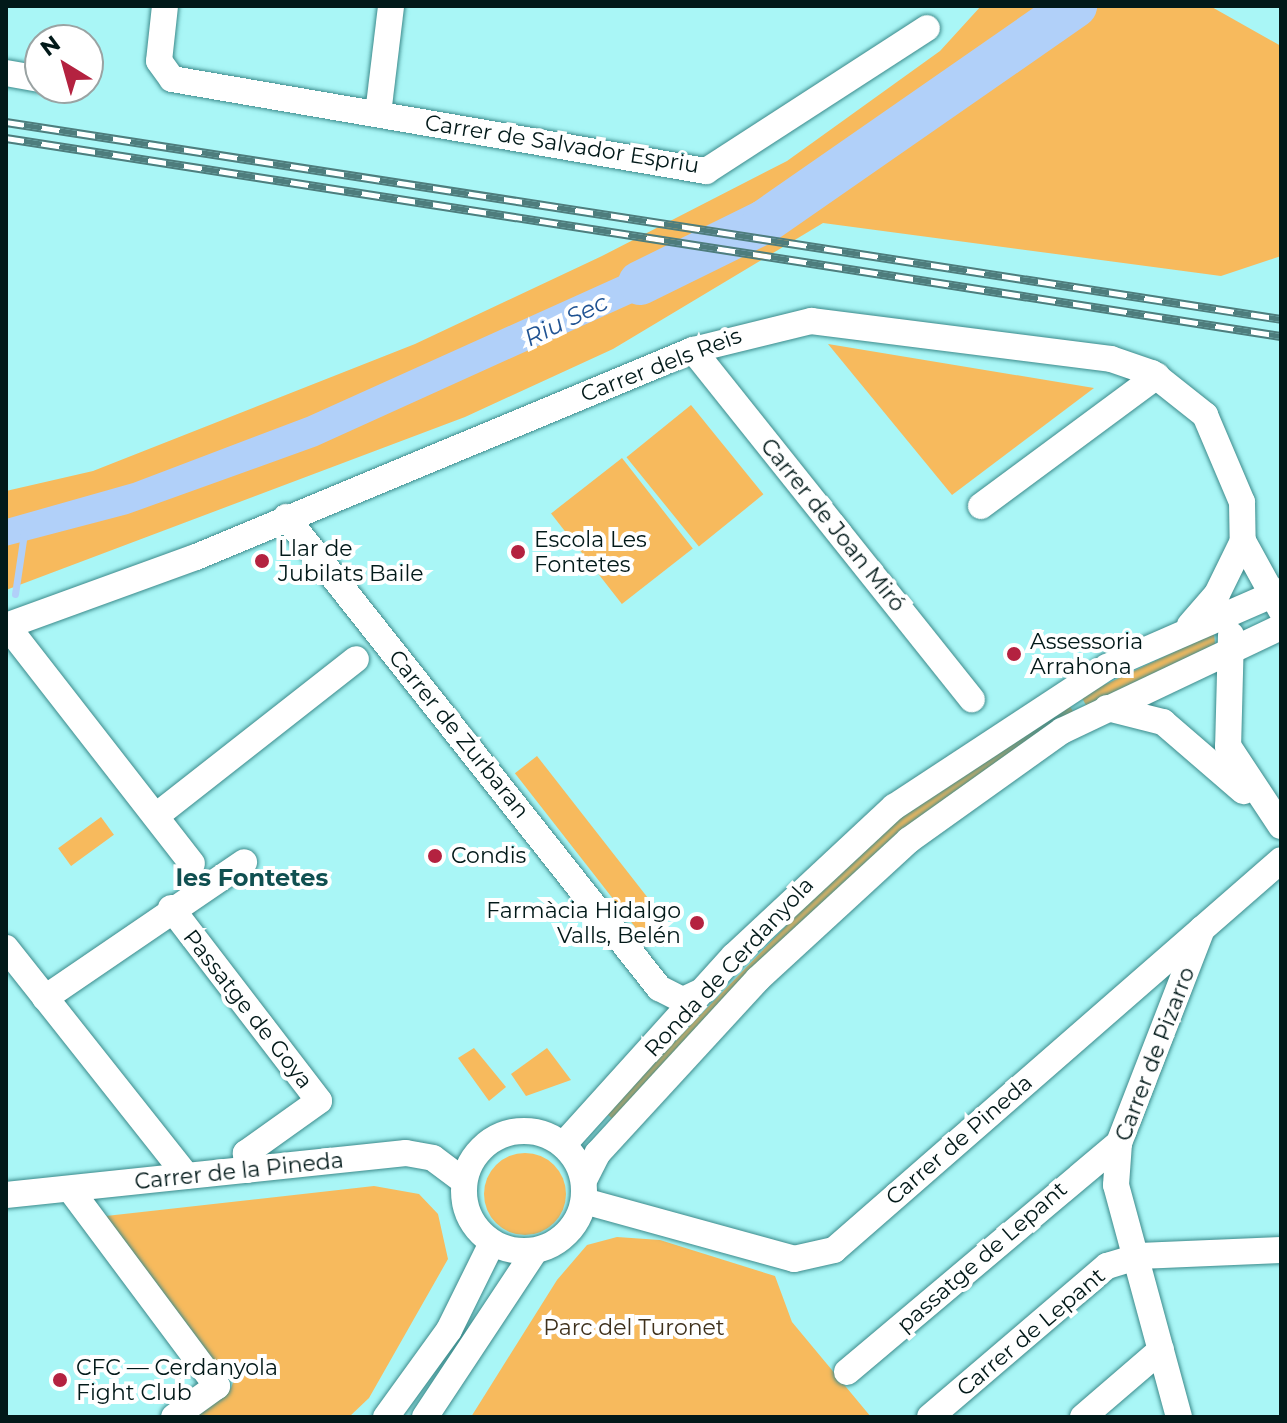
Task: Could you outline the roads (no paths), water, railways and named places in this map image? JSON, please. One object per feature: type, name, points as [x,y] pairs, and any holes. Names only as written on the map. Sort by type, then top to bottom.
[{"type":"street","name":"Carrer de Salvador Espriu","points":[[165,6],[162,72],[378,114],[706,171],[927,28]]},
{"type":"street","points":[[378,114],[391,6]]},
{"type":"street","name":"Carrer dels Reis","points":[[7,626],[286,517],[693,350],[774,325],[842,321],[1111,359],[1157,376],[1205,415],[1242,502],[1243,541],[1217,594],[1195,625]]},
{"type":"street","name":"Carrer de Joan Miró","points":[[693,350],[972,699]]},
{"type":"street","points":[[981,506],[1157,376]]},
{"type":"street","name":"Carrer de Zurbaran","points":[[286,517],[659,988],[683,1000],[704,990]]},
{"type":"street","name":"Carrer dels Reis","points":[[1243,541],[1277,598]]},
{"type":"street","name":"Ronda de Cerdanyola","points":[[563,1145],[800,889],[894,807],[1045,701],[1195,625],[1277,598]]},
{"type":"street","points":[[1195,625],[1229,632],[1233,646],[1228,746],[1281,828]]},
{"type":"street","points":[[7,626],[192,864]]},
{"type":"street","name":"Ronda de Cerdanyola","points":[[584,1190],[598,1153],[825,913],[996,774],[1107,708],[1233,646],[1281,627]]},
{"type":"street","points":[[156,816],[356,659]]},
{"type":"street","points":[[1107,708],[1144,713],[1177,730],[1281,828]]},
{"type":"street","name":"Carrer de Pineda","points":[[584,1190],[794,1259],[834,1250],[1281,860]]},
{"type":"street","points":[[45,998],[171,908],[192,901],[244,862]]},
{"type":"street","name":"Passatge de Goya","points":[[171,908],[319,1101],[246,1153],[247,1170]]},
{"type":"street","name":"Carrer de Pizarro","points":[[1179,1417],[1139,1256],[1116,1185],[1119,1143],[1204,925]]},
{"type":"street","points":[[6,948],[187,1176]]},
{"type":"street","points":[[425,1417],[535,1251],[572,1228],[584,1190],[563,1145],[527,1130],[508,1133],[478,1151],[464,1181],[468,1216],[492,1243],[535,1251]]},
{"type":"street","name":"passatge de Lepant","points":[[847,1372],[1119,1143]]},
{"type":"street","name":"Carrer de la Pineda","points":[[7,1189],[70,1189],[406,1153],[433,1158],[464,1181]]},
{"type":"street","points":[[70,1189],[217,1386],[174,1417]]},
{"type":"street","points":[[386,1417],[449,1330],[492,1243]]},
{"type":"street","name":"Carrer de Lepant","points":[[930,1417],[1107,1266],[1139,1256],[1281,1250]]},
{"type":"street","points":[[1083,1417],[1161,1350]]},
{"type":"water","points":[[671,253],[721,263],[317,446],[128,514],[6,546],[6,519],[133,483],[307,417]]},
{"type":"waterway","name":"Riu Sec","points":[[640,283],[764,222],[1075,6]]},
{"type":"waterway","points":[[15,594],[24,533]]},
{"type":"railway","points":[[6,122],[1281,319]]},
{"type":"railway","points":[[6,138],[1281,336]]},
{"type":"place","name":"Escola Les Fontetes","points":[[518,552]]},
{"type":"place","name":"Llar de Jubilats Baile","points":[[262,561]]},
{"type":"place","name":"Assessoria Arrahona","points":[[1014,654]]},
{"type":"place","name":"Condis","points":[[435,856]]},
{"type":"place","name":"Farmàcia Hidalgo Valls, Belén","points":[[697,923]]},
{"type":"place","name":"CFC — Cerdanyola Fight Club","points":[[60,1380]]},
{"type":"district","name":"les Fontetes","points":[[252,878]]},
{"type":"park label","name":"Parc del Turonet","points":[[634,1328]]}]
